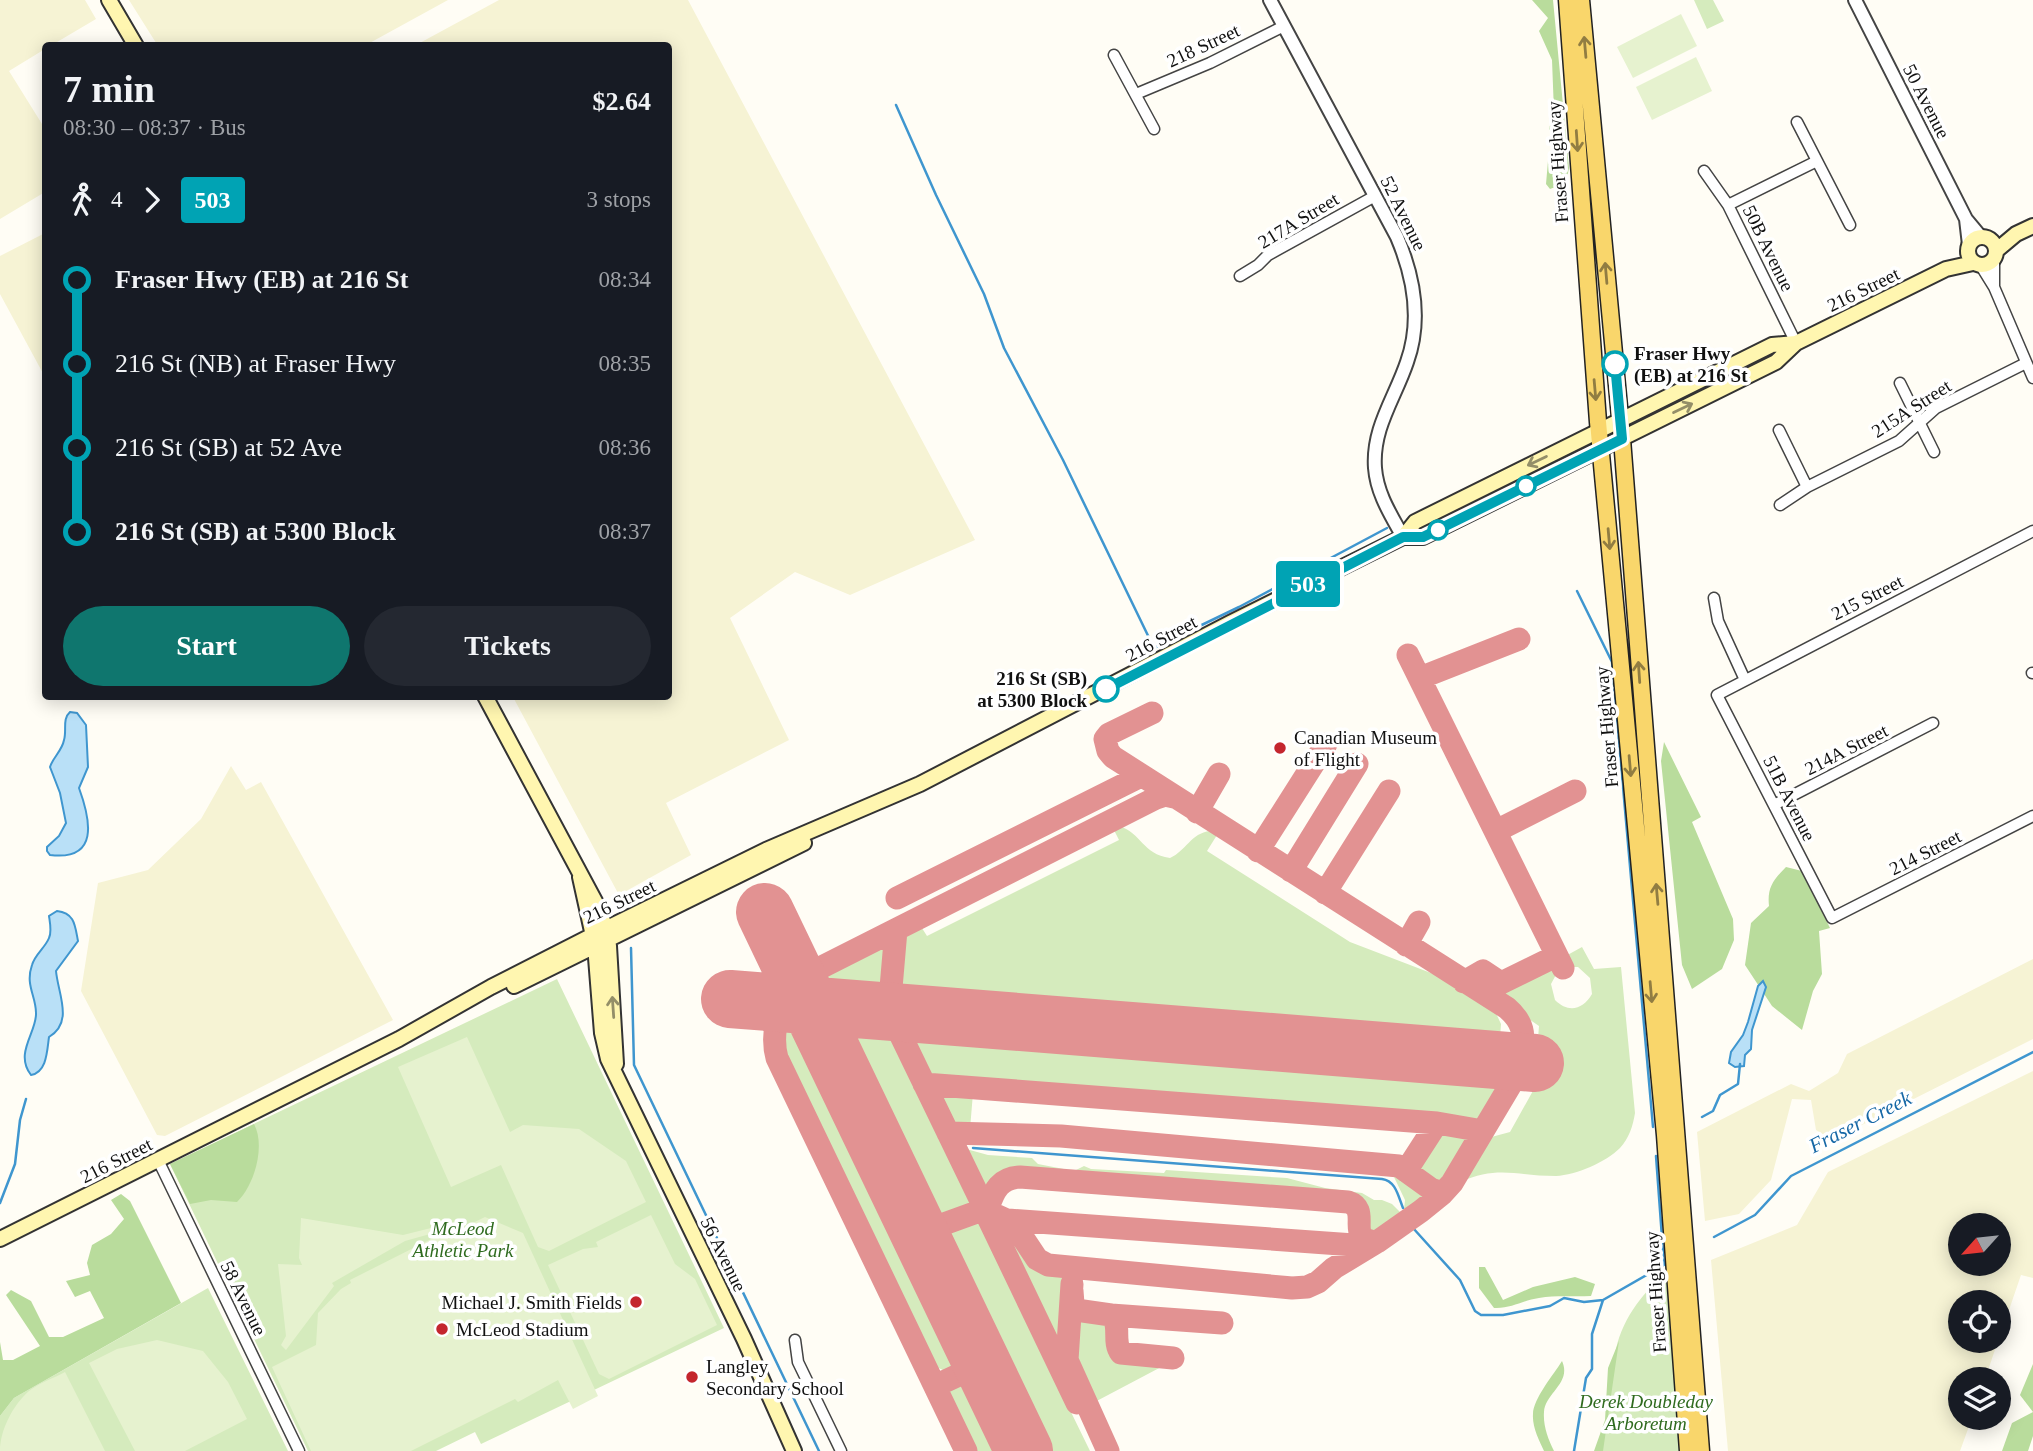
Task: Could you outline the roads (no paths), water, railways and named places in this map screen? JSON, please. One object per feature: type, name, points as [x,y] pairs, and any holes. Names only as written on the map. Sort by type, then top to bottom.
[{"type":"main road","points":[[109,0],[134,42]]},
{"type":"main road","name":"Fraser Highway","points":[[1567,0],[1599,431],[1665,1135],[1688,1451]]},
{"type":"main road","name":"Fraser Highway","points":[[1581,0],[1622,439],[1701,1451]]},
{"type":"main road","name":"216 Street","points":[[1403,537],[1423,537],[1622,439],[1776,362],[1796,343],[2033,226]]},
{"type":"main road","name":"216 Street","points":[[0,1239],[399,1039],[491,987],[816,838],[863,811],[920,785],[1242,617],[1403,537],[1415,522],[1772,345],[1796,343]]},
{"type":"main road","name":"56 Avenue","points":[[487,700],[580,877],[601,937],[617,1075]]},
{"type":"main road","name":"216 Street","points":[[399,1039],[548,969],[601,937]]},
{"type":"main road","name":"56 Avenue","points":[[601,937],[602,1033],[608,1059],[744,1339],[794,1451]]},
{"type":"main road","points":[[548,969],[571,963],[584,965],[594,976],[600,992]]},
{"type":"street","name":"52 Avenue","points":[[1270,0],[1407,259],[1415,304],[1412,344],[1407,363],[1378,429],[1375,467],[1380,493],[1403,537]]},
{"type":"street","name":"50 Avenue","points":[[1855,0],[1982,251],[1994,287],[2033,378]]},
{"type":"street","name":"218 Street","points":[[1136,94],[1210,63],[1283,26]]},
{"type":"street","points":[[1114,55],[1154,129]]},
{"type":"street","points":[[1797,122],[1850,225]]},
{"type":"street","points":[[1728,205],[1817,161]]},
{"type":"street","name":"50B Avenue","points":[[1704,171],[1728,205],[1796,343]]},
{"type":"street","name":"217A Street","points":[[1240,276],[1268,255],[1375,196]]},
{"type":"street","name":"215A Street","points":[[1780,505],[1807,487],[1899,441],[1936,408],[2026,363]]},
{"type":"street","points":[[1900,383],[1934,452]]},
{"type":"street","points":[[1779,430],[1807,487]]},
{"type":"street","name":"215 Street","points":[[1717,695],[2033,531]]},
{"type":"street","points":[[1714,598],[1718,621],[1745,680]]},
{"type":"street","name":"51B Avenue","points":[[1717,695],[1832,918]]},
{"type":"street","name":"214A Street","points":[[1774,805],[1933,723]]},
{"type":"street","name":"214 Street","points":[[1832,918],[2033,816]]},
{"type":"street","name":"58 Avenue","points":[[158,1160],[299,1451]]},
{"type":"street","points":[[795,1340],[798,1362],[841,1451]]},
{"type":"water","points":[[70,712],[77,713],[86,725],[88,767],[79,788],[88,825],[87,836],[84,845],[77,852],[50,855],[47,847],[59,836],[66,823],[60,793],[50,767],[63,744],[66,718]]},
{"type":"water","points":[[57,911],[71,917],[78,941],[56,971],[63,1007],[61,1024],[49,1037],[43,1065],[31,1075],[25,1059],[36,1013],[30,972],[33,961],[50,936],[49,916]]},
{"type":"water","points":[[1763,981],[1766,987],[1752,1030],[1751,1049],[1745,1055],[1744,1066],[1735,1067],[1729,1063],[1731,1052],[1743,1035],[1758,986]]},
{"type":"waterway","points":[[896,105],[984,294],[1004,348],[1063,460],[1154,648],[1239,607],[1387,528]]},
{"type":"waterway","points":[[1577,591],[1612,662],[1653,1127]]},
{"type":"waterway","points":[[631,948],[634,1065],[819,1451]]},
{"type":"waterway","name":"Fraser Creek","points":[[1714,1237],[1755,1215],[1791,1176],[2033,1052]]},
{"type":"waterway","points":[[1702,1117],[1713,1111],[1720,1095],[1738,1084],[1740,1064]]},
{"type":"waterway","points":[[0,1203],[15,1164],[20,1120],[26,1099]]},
{"type":"waterway","points":[[973,1148],[1382,1179],[1393,1186],[1403,1208]]},
{"type":"waterway","name":"Fraser Creek","points":[[1574,1451],[1586,1378],[1592,1369],[1592,1334],[1603,1300],[1664,1265],[1656,1156]]},
{"type":"waterway","points":[[1413,1228],[1460,1280],[1475,1311],[1481,1315],[1503,1315],[1550,1306],[1564,1298],[1584,1302],[1603,1300]]},
{"type":"place","name":"Fraser Hwy (EB) at 216 St","points":[[1615,364]]},
{"type":"place","name":"216 St (SB) at 5300 Block","points":[[1106,689]]},
{"type":"place","name":"Canadian Museum of Flight","points":[[1280,748]]},
{"type":"place","name":"Michael J. Smith Fields","points":[[636,1302]]},
{"type":"place","name":"McLeod Stadium","points":[[442,1329]]},
{"type":"place","name":"Langley Secondary School","points":[[692,1377]]},
{"type":"park label","name":"McLeod Athletic Park","points":[[463,1239]]},
{"type":"park label","name":"Derek Doubleday Arboretum","points":[[1646,1412]]}]
